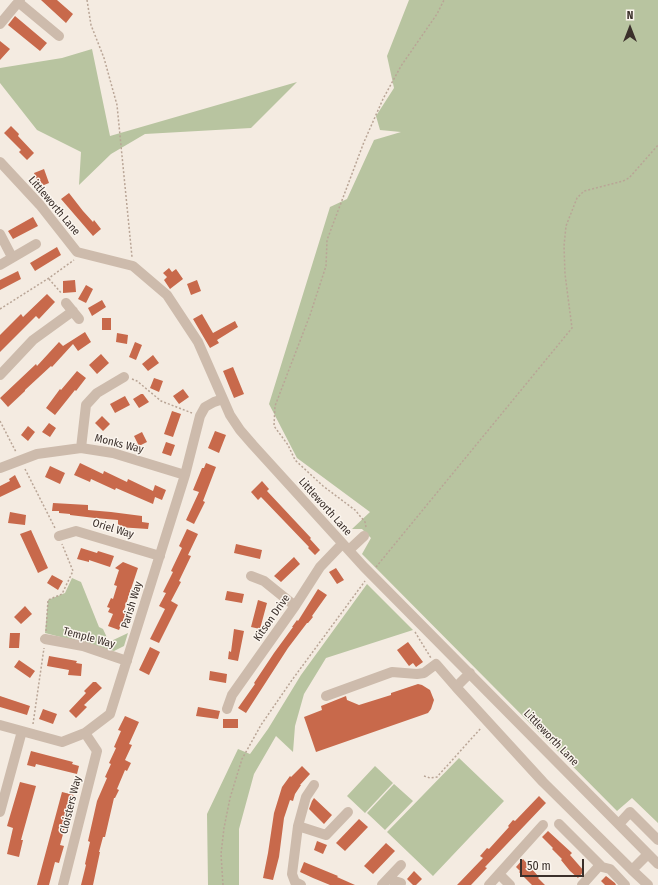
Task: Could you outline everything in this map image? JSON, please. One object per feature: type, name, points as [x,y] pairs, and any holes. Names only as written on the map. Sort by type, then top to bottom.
[{"type":"street","points":[[0,24],[19,1],[59,36]]},
{"type":"street","name":"Littleworth Lane","points":[[0,162],[40,205],[77,252],[133,266],[167,295],[198,342],[230,415],[240,430],[370,573],[658,864]]},
{"type":"street","points":[[0,234],[12,257]]},
{"type":"street","points":[[0,265],[36,244]]},
{"type":"street","points":[[0,375],[33,340],[69,307],[80,319]]},
{"type":"street","points":[[80,448],[86,405],[97,393],[124,377]]},
{"type":"street","points":[[200,416],[206,407],[223,399]]},
{"type":"street","name":"Parish Way","points":[[0,725],[62,742],[85,733],[110,714],[185,475],[200,416]]},
{"type":"street","name":"Monks Way","points":[[0,468],[37,454],[80,448],[114,453],[185,475]]},
{"type":"street","name":"Oriel Way","points":[[59,536],[76,531],[160,556]]},
{"type":"street","name":"Kitson Drive","points":[[227,709],[232,695],[295,606],[320,567],[346,547],[364,536]]},
{"type":"street","points":[[251,576],[264,581],[295,606]]},
{"type":"street","name":"Temple Way","points":[[45,639],[83,646],[127,661]]},
{"type":"street","points":[[326,696],[392,672],[424,673],[436,664],[543,782],[648,885]]},
{"type":"street","points":[[456,687],[470,673]]},
{"type":"street","points":[[0,812],[27,733]]},
{"type":"street","name":"Cloisters Way","points":[[63,885],[97,751],[85,733]]},
{"type":"street","points":[[301,885],[295,882],[292,874],[298,826],[306,797],[314,784]]},
{"type":"street","points":[[298,826],[326,835],[348,812]]},
{"type":"street","points":[[618,824],[630,812],[658,840]]},
{"type":"street","points":[[559,824],[600,865],[610,869],[625,885]]},
{"type":"street","points":[[489,885],[543,825]]},
{"type":"street","points":[[632,870],[648,854]]},
{"type":"street","points":[[385,882],[401,865]]},
{"type":"street","points":[[582,885],[600,865]]},
{"type":"street","points":[[499,874],[510,885]]},
{"type":"street","points":[[385,882],[401,883]]},
{"type":"path","points":[[87,0],[90,24],[104,58],[117,105],[133,266]]},
{"type":"path","points":[[364,536],[366,527],[365,522],[356,510],[323,486],[295,460],[288,444],[274,426],[275,406],[310,315],[326,266],[327,240],[364,142],[383,99],[401,66],[437,14],[444,0]]},
{"type":"path","points":[[223,885],[221,854],[230,798],[242,759],[261,725],[370,573],[572,328],[565,274],[564,246],[566,226],[580,193],[590,188],[623,181],[629,178],[658,146]]},
{"type":"path","points":[[0,309],[74,261]]},
{"type":"path","points":[[49,278],[68,302],[69,307]]},
{"type":"path","points":[[124,377],[137,381],[161,401],[200,416]]},
{"type":"path","points":[[0,421],[59,536],[73,571],[62,594],[48,600],[45,639],[27,733]]},
{"type":"path","points":[[424,776],[430,778],[437,777],[488,721]]},
{"type":"green space","points":[[409,0],[658,0],[658,823],[632,798],[617,811],[362,554],[371,538],[362,529],[352,529],[370,512],[297,458],[269,404],[330,207],[347,199],[374,140],[401,132],[380,130],[376,116],[394,88],[387,56]]},
{"type":"green space","points":[[92,49],[110,136],[297,82],[251,128],[145,134],[111,154],[79,185],[81,152],[37,130],[0,83],[0,68],[62,58]]},
{"type":"green space","points":[[72,578],[81,582],[99,627],[103,629],[109,642],[128,633],[124,646],[114,651],[45,633],[48,600],[65,593]]},
{"type":"green space","points":[[367,584],[413,630],[326,658],[304,694],[295,726],[293,752],[276,736],[254,774],[239,829],[239,885],[208,885],[207,814],[238,749],[250,754],[268,729],[301,675]]},
{"type":"green space","points":[[459,758],[504,801],[433,876],[387,832]]},
{"type":"green space","points":[[375,766],[393,783],[365,813],[347,796]]},
{"type":"green space","points":[[394,784],[413,801],[385,830],[367,813]]},
{"type":"building","points":[[41,0],[57,0],[73,14],[66,23]]},
{"type":"building","points":[[15,16],[47,43],[40,51],[8,25]]},
{"type":"building","points":[[0,41],[10,49],[0,60]]},
{"type":"building","points":[[11,126],[34,153],[27,160],[19,152],[21,150],[4,133]]},
{"type":"building","points":[[44,169],[49,183],[39,187],[34,173]]},
{"type":"building","points":[[69,193],[83,211],[93,222],[94,220],[101,229],[93,236],[61,199]]},
{"type":"building","points":[[33,217],[38,226],[13,239],[8,231]]},
{"type":"building","points":[[57,247],[61,255],[35,271],[30,263]]},
{"type":"building","points":[[169,268],[172,272],[176,269],[183,279],[170,289],[164,280],[167,277],[163,273]]},
{"type":"building","points":[[18,271],[21,279],[0,290],[0,280]]},
{"type":"building","points":[[75,280],[76,292],[63,293],[63,281]]},
{"type":"building","points":[[197,280],[201,291],[191,295],[187,284]]},
{"type":"building","points":[[86,285],[93,289],[86,303],[78,299]]},
{"type":"building","points":[[47,294],[55,302],[39,319],[36,316],[0,352],[0,335],[21,314],[23,317]]},
{"type":"building","points":[[102,300],[106,307],[92,316],[88,308]]},
{"type":"building","points":[[202,314],[213,333],[235,321],[238,327],[217,340],[219,343],[210,348],[193,319]]},
{"type":"building","points":[[102,318],[111,318],[111,330],[102,330]]},
{"type":"building","points":[[85,332],[91,342],[78,351],[73,344],[52,367],[51,366],[8,407],[0,398],[36,364],[37,366],[59,342],[63,346]]},
{"type":"building","points":[[117,333],[128,335],[127,344],[116,342]]},
{"type":"building","points":[[135,342],[142,345],[136,360],[129,357]]},
{"type":"building","points":[[101,354],[109,363],[97,374],[89,365]]},
{"type":"building","points":[[153,355],[159,363],[148,371],[142,364]]},
{"type":"building","points":[[233,367],[244,394],[234,398],[223,371]]},
{"type":"building","points":[[77,371],[86,378],[55,415],[46,408],[60,389],[61,390]]},
{"type":"building","points":[[154,378],[163,381],[159,392],[150,388]]},
{"type":"building","points":[[183,389],[189,397],[179,404],[173,396]]},
{"type":"building","points":[[143,394],[149,402],[139,408],[133,399]]},
{"type":"building","points":[[125,396],[130,405],[115,413],[110,404]]},
{"type":"building","points":[[172,411],[181,414],[173,437],[164,434]]},
{"type":"building","points":[[102,416],[110,424],[103,431],[95,423]]},
{"type":"building","points":[[49,423],[56,428],[50,437],[42,432]]},
{"type":"building","points":[[28,426],[35,432],[28,441],[21,435]]},
{"type":"building","points":[[215,431],[226,435],[219,453],[208,448]]},
{"type":"building","points":[[142,432],[147,442],[139,446],[134,436]]},
{"type":"building","points":[[166,442],[175,445],[171,456],[162,453]]},
{"type":"building","points":[[80,463],[103,474],[104,471],[127,482],[128,479],[153,491],[155,485],[166,490],[162,500],[155,497],[153,504],[116,488],[115,490],[91,479],[90,482],[74,475]]},
{"type":"building","points":[[206,463],[216,467],[203,501],[205,502],[194,524],[186,520],[199,492],[193,490],[202,468],[204,468]]},
{"type":"building","points":[[50,466],[65,473],[60,484],[45,477]]},
{"type":"building","points":[[15,475],[21,487],[0,497],[0,486],[10,481],[9,479]]},
{"type":"building","points":[[262,481],[269,489],[267,491],[311,538],[310,539],[320,550],[315,555],[261,497],[258,500],[251,492]]},
{"type":"building","points":[[53,503],[88,505],[88,510],[142,516],[142,522],[149,523],[148,529],[118,527],[118,520],[59,513],[59,511],[52,511]]},
{"type":"building","points":[[10,512],[26,515],[25,525],[8,523]]},
{"type":"building","points":[[187,529],[198,534],[188,555],[191,556],[179,581],[181,582],[171,601],[178,605],[159,643],[150,639],[165,609],[159,606],[166,593],[163,592],[173,572],[171,571],[182,548],[179,546]]},
{"type":"building","points":[[31,530],[48,568],[38,573],[20,534]]},
{"type":"building","points":[[236,544],[262,550],[260,559],[234,553]]},
{"type":"building","points":[[81,548],[114,556],[110,567],[89,560],[89,562],[77,559]]},
{"type":"building","points":[[294,557],[300,564],[281,582],[274,576]]},
{"type":"building","points":[[123,562],[138,568],[123,613],[126,614],[119,630],[108,626],[113,614],[108,612],[110,608],[107,607],[111,598],[113,599],[117,586],[114,585],[119,570],[115,568]]},
{"type":"building","points":[[336,568],[344,580],[337,584],[329,572]]},
{"type":"building","points":[[52,575],[63,581],[58,590],[47,583]]},
{"type":"building","points":[[318,589],[327,595],[312,616],[313,617],[288,648],[246,713],[238,708],[274,653],[297,620],[298,621]]},
{"type":"building","points":[[227,591],[244,594],[242,603],[225,600]]},
{"type":"building","points":[[258,600],[267,603],[260,629],[251,627]]},
{"type":"building","points":[[25,606],[32,614],[21,624],[14,617]]},
{"type":"building","points":[[234,629],[244,631],[238,661],[228,659],[229,651],[231,652]]},
{"type":"building","points":[[10,633],[20,633],[19,648],[9,648]]},
{"type":"building","points":[[408,642],[423,662],[416,667],[413,663],[409,666],[397,650]]},
{"type":"building","points":[[150,647],[160,652],[149,675],[139,670]]},
{"type":"building","points":[[49,656],[77,661],[76,663],[82,664],[81,676],[68,675],[69,670],[47,666]]},
{"type":"building","points":[[19,660],[35,671],[30,678],[14,667]]},
{"type":"building","points":[[210,671],[227,674],[226,683],[209,680]]},
{"type":"building","points":[[93,682],[96,682],[102,688],[84,705],[87,707],[76,718],[69,711],[86,693],[84,691]]},
{"type":"building","points":[[418,684],[430,690],[434,700],[428,713],[316,752],[304,717],[322,710],[321,706],[346,696],[347,700],[359,705],[391,695],[391,693]]},
{"type":"building","points":[[0,696],[30,706],[27,715],[0,707]]},
{"type":"building","points":[[198,707],[220,711],[218,719],[196,716]]},
{"type":"building","points":[[43,709],[57,714],[53,724],[39,719]]},
{"type":"building","points":[[125,716],[139,722],[129,744],[132,745],[125,760],[131,763],[127,771],[125,770],[117,789],[119,790],[114,798],[105,837],[103,837],[99,852],[93,885],[81,885],[90,842],[88,841],[97,801],[107,778],[105,777],[111,764],[109,763],[116,748],[114,747],[121,731],[118,730]]},
{"type":"building","points":[[223,719],[238,719],[238,728],[223,728]]},
{"type":"building","points":[[31,751],[73,762],[72,764],[79,766],[77,774],[36,764],[35,767],[27,765]]},
{"type":"building","points":[[302,766],[310,774],[300,785],[293,801],[290,800],[284,818],[279,857],[273,880],[263,878],[274,813],[282,787],[290,776],[291,777]]},
{"type":"building","points":[[20,782],[36,786],[21,840],[23,840],[19,857],[7,854],[13,828],[7,826]]},
{"type":"building","points":[[62,792],[74,795],[60,845],[64,846],[59,863],[55,862],[49,885],[37,885]]},
{"type":"building","points":[[539,796],[546,803],[485,867],[487,868],[471,885],[457,885],[483,858],[480,856],[487,848],[489,849],[509,827],[508,826],[513,820],[515,821]]},
{"type":"building","points":[[314,798],[332,815],[324,824],[309,809]]},
{"type":"building","points":[[359,819],[368,827],[345,851],[336,843]]},
{"type":"building","points":[[548,831],[572,853],[570,855],[584,871],[578,878],[570,871],[561,860],[562,859],[552,849],[553,848],[542,837]]},
{"type":"building","points":[[317,841],[327,845],[323,854],[314,850]]},
{"type":"building","points":[[386,843],[395,851],[373,874],[364,866]]},
{"type":"building","points":[[523,859],[545,885],[532,885],[519,872],[520,871],[516,867]]},
{"type":"building","points":[[304,862],[338,876],[337,877],[355,885],[330,885],[313,878],[300,872]]},
{"type":"building","points":[[414,871],[422,879],[416,885],[413,885],[407,879]]},
{"type":"building","points":[[606,876],[616,885],[605,885],[601,881]]}]
